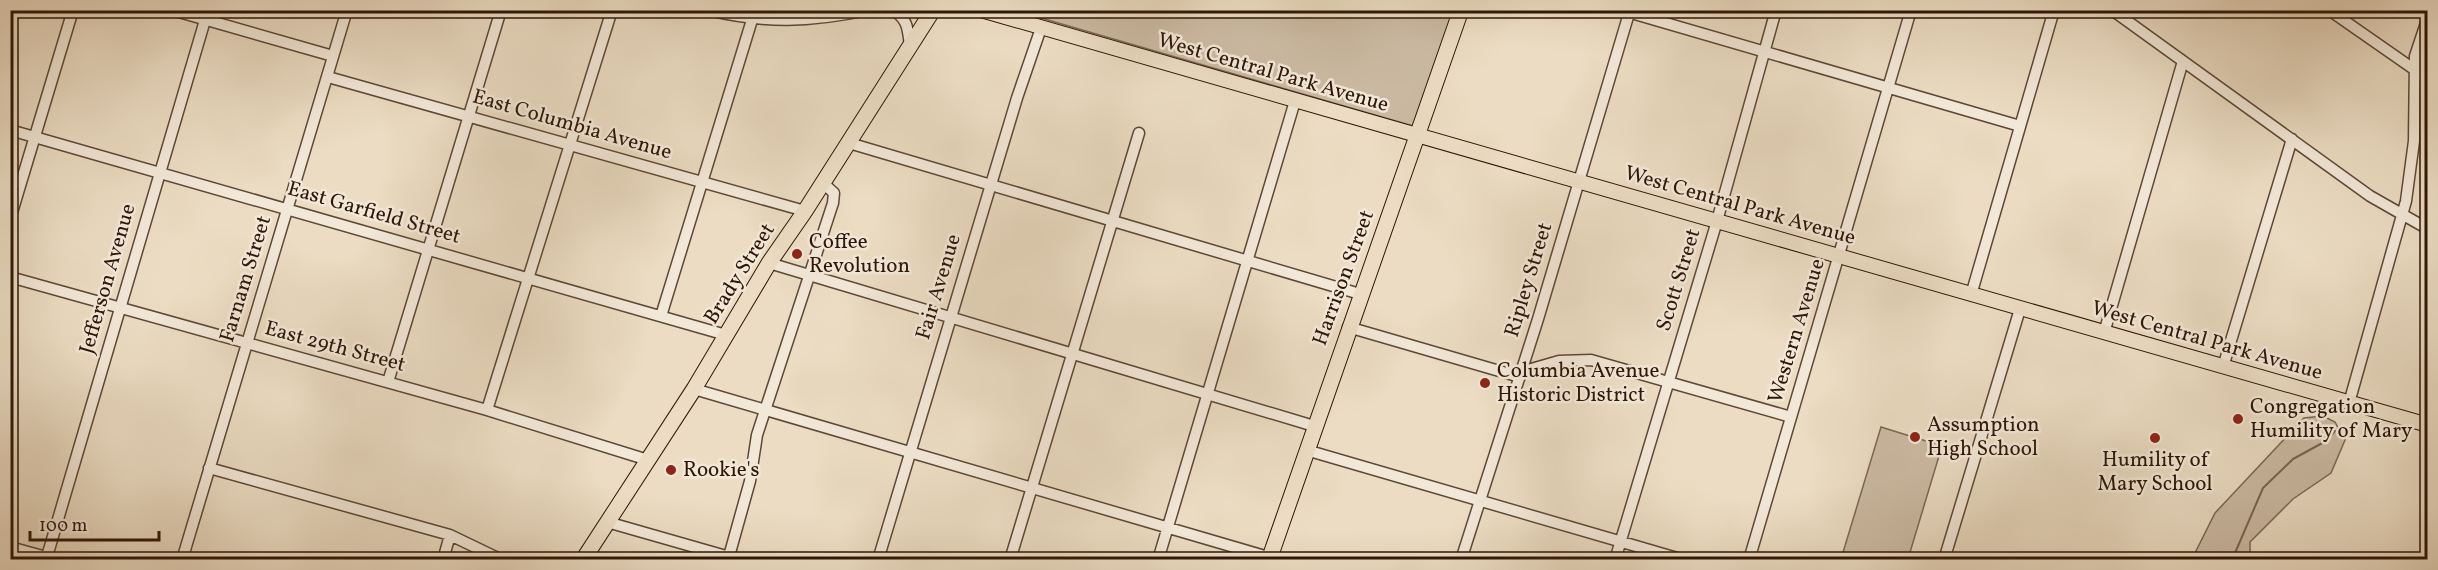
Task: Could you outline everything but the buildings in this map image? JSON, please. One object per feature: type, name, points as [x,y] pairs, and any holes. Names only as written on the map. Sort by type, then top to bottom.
[{"type":"highway","name":"Brady Street","points":[[583,560],[694,389],[769,263],[805,211],[933,10]]},
{"type":"highway","name":"Harrison Street","points":[[1272,559],[1348,327],[1461,10]]},
{"type":"main road","name":"West Central Park Avenue","points":[[981,10],[1416,137],[2427,425]]},
{"type":"street","points":[[10,219],[73,10]]},
{"type":"street","points":[[172,10],[206,15],[333,56]]},
{"type":"street","name":"Farnam Street","points":[[182,560],[347,10]]},
{"type":"street","points":[[388,382],[501,10]]},
{"type":"street","points":[[488,410],[568,144],[612,10]]},
{"type":"street","points":[[708,10],[806,20],[868,10]]},
{"type":"street","points":[[892,10],[905,19],[908,25],[910,46]]},
{"type":"street","name":"Scott Street","points":[[1615,560],[1717,221],[1776,10]]},
{"type":"street","name":"Western Avenue","points":[[1749,560],[1911,10]]},
{"type":"street","points":[[1971,295],[2054,10]]},
{"type":"street","points":[[2112,10],[2370,196],[2427,229]]},
{"type":"street","points":[[2330,10],[2427,79]]},
{"type":"street","points":[[1627,11],[2020,126]]},
{"type":"street","name":"Ripley Street","points":[[1461,560],[1580,182],[1627,11]]},
{"type":"street","name":"Jefferson Avenue","points":[[50,559],[119,307],[206,15]]},
{"type":"street","points":[[662,316],[754,15]]},
{"type":"street","points":[[2349,403],[2402,215],[2414,141],[2415,56],[2427,17]]},
{"type":"street","name":"Fair Avenue","points":[[878,560],[990,185],[1041,28]]},
{"type":"street","points":[[2104,333],[2183,61]]},
{"type":"street","name":"East Columbia Avenue","points":[[328,76],[805,211]]},
{"type":"street","points":[[1158,560],[1295,101]]},
{"type":"street","name":"East Garfield Street","points":[[10,130],[726,335]]},
{"type":"street","points":[[1010,560],[1139,133]]},
{"type":"street","points":[[2223,367],[2292,140]]},
{"type":"street","points":[[849,143],[1360,294]]},
{"type":"street","points":[[607,522],[732,559],[750,481],[751,462],[834,198],[831,189],[823,183]]},
{"type":"street","points":[[769,263],[1314,426]]},
{"type":"street","name":"East 29th Street","points":[[10,277],[488,410],[648,460]]},
{"type":"street","points":[[1944,560],[2020,309]]},
{"type":"street","points":[[1348,327],[1520,374],[1559,361],[1591,360],[1791,417]]},
{"type":"street","points":[[694,389],[1272,559]]},
{"type":"street","points":[[1306,450],[1684,560]]},
{"type":"street","points":[[210,468],[450,535],[502,560]]},
{"type":"street","points":[[443,560],[450,535]]},
{"type":"street","points":[[10,547],[50,559]]},
{"type":"shaded area","points":[[1017,11],[1454,11],[1413,126]]},
{"type":"shaded area","points":[[2323,416],[2335,422],[2345,440],[2331,473],[2293,499],[2250,542],[2250,559],[2192,559],[2215,513],[2304,418]]},
{"type":"shaded area","points":[[1881,427],[1942,446],[1908,559],[1841,559]]},
{"type":"waterway","points":[[2232,560],[2263,488],[2293,459],[2326,441],[2335,431]]},
{"type":"place","name":"Coffee Revolution","points":[[797,254]]},
{"type":"place","name":"Columbia Avenue Historic District","points":[[1485,383]]},
{"type":"place","name":"Congregation Humility of Mary","points":[[2238,419]]},
{"type":"place","name":"Assumption High School","points":[[1915,437]]},
{"type":"place","name":"Humility of Mary School","points":[[2155,438]]},
{"type":"place","name":"Rookie's","points":[[671,470]]}]
